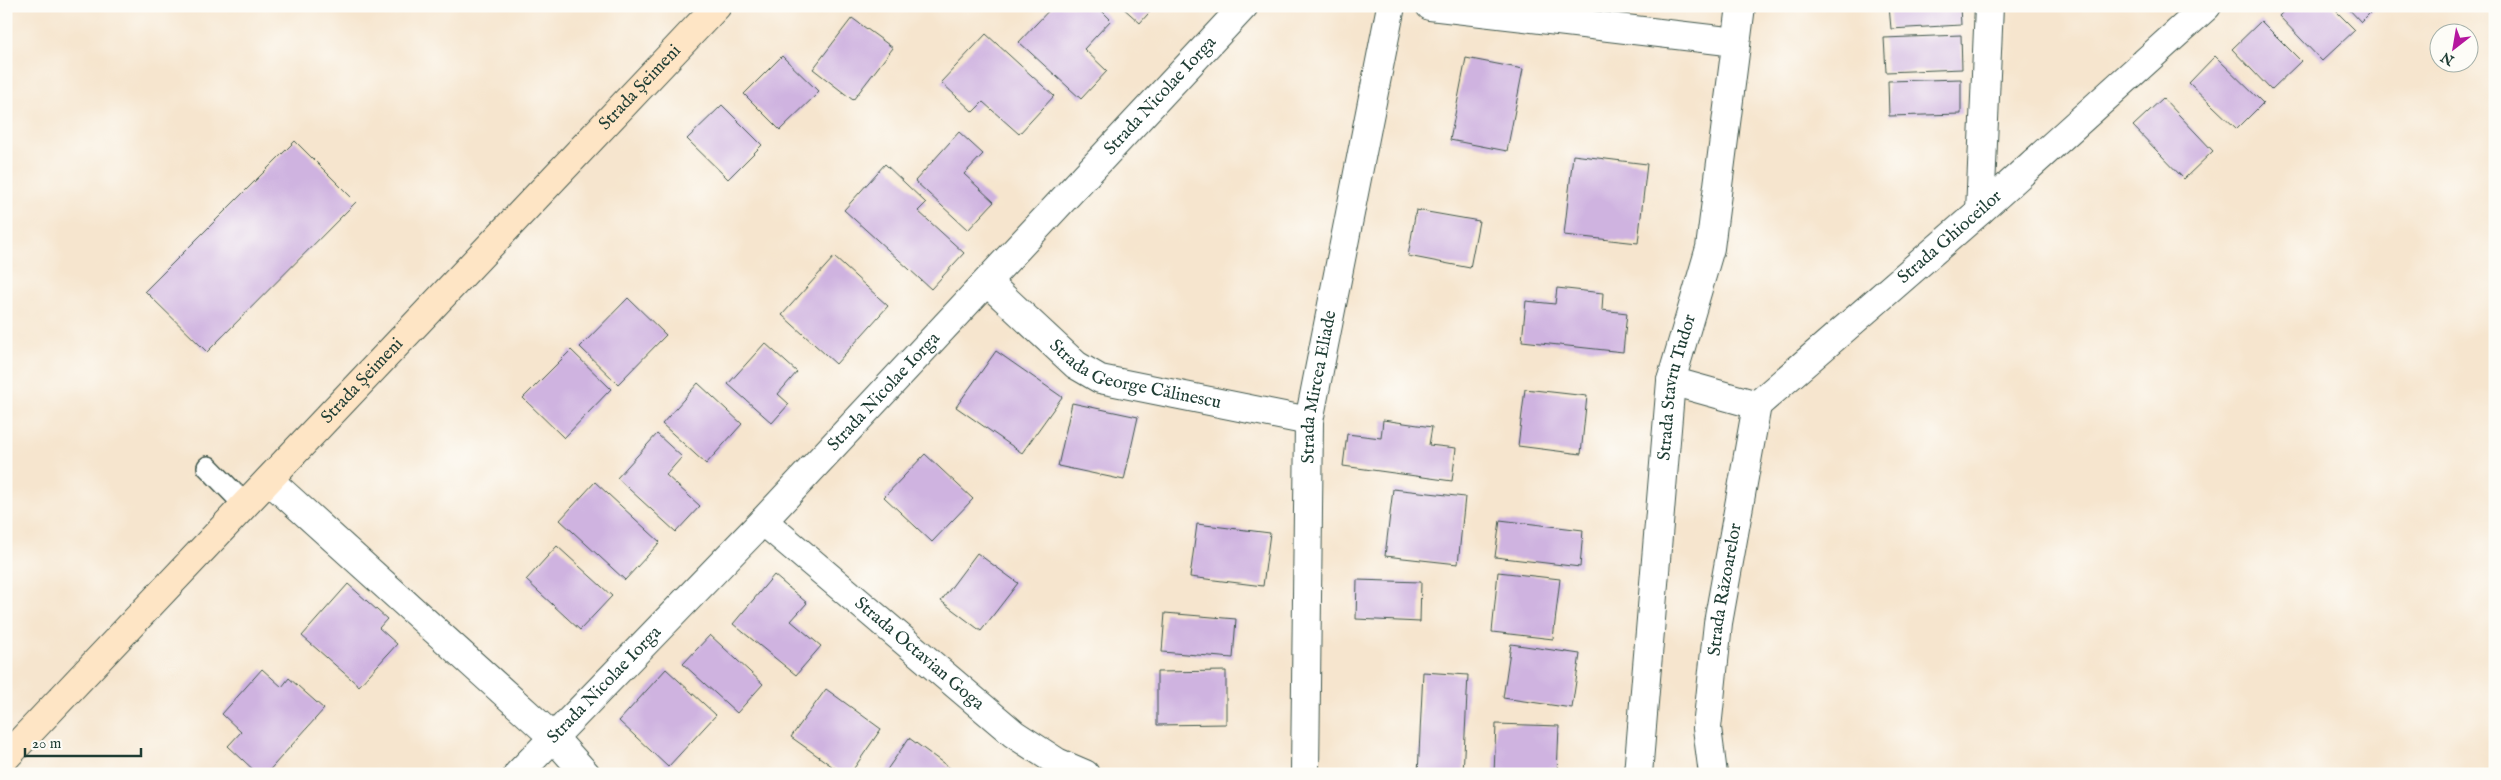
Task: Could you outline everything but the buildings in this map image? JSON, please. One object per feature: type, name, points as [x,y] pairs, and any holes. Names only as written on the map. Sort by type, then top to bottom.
[{"type":"main road","name":"Strada Șeimeni","points":[[6,757],[717,6]]},
{"type":"street","name":"Strada Nicolae Iorga","points":[[518,774],[763,521],[1244,6]]},
{"type":"street","name":"Strada Mircea Eliade","points":[[1305,774],[1309,421],[1391,6]]},
{"type":"street","points":[[1430,6],[1736,42]]},
{"type":"street","name":"Strada Stavru Tudor","points":[[1638,774],[1671,381],[1710,248],[1741,6]]},
{"type":"street","points":[[1980,211],[1989,6]]},
{"type":"street","name":"Strada Ghioceilor","points":[[1757,405],[1980,211],[2206,6]]},
{"type":"street","name":"Strada George Călinescu","points":[[987,282],[1076,365],[1100,379],[1309,421]]},
{"type":"street","points":[[1671,381],[1757,405]]},
{"type":"street","name":"Strada Răzoarelor","points":[[1713,774],[1707,728],[1718,623],[1757,405]]},
{"type":"street","points":[[269,480],[553,737],[586,774]]},
{"type":"street","name":"Strada Octavian Goga","points":[[763,521],[1014,734],[1057,762],[1085,774]]},
{"type":"lane","points":[[208,467],[245,505]]}]
